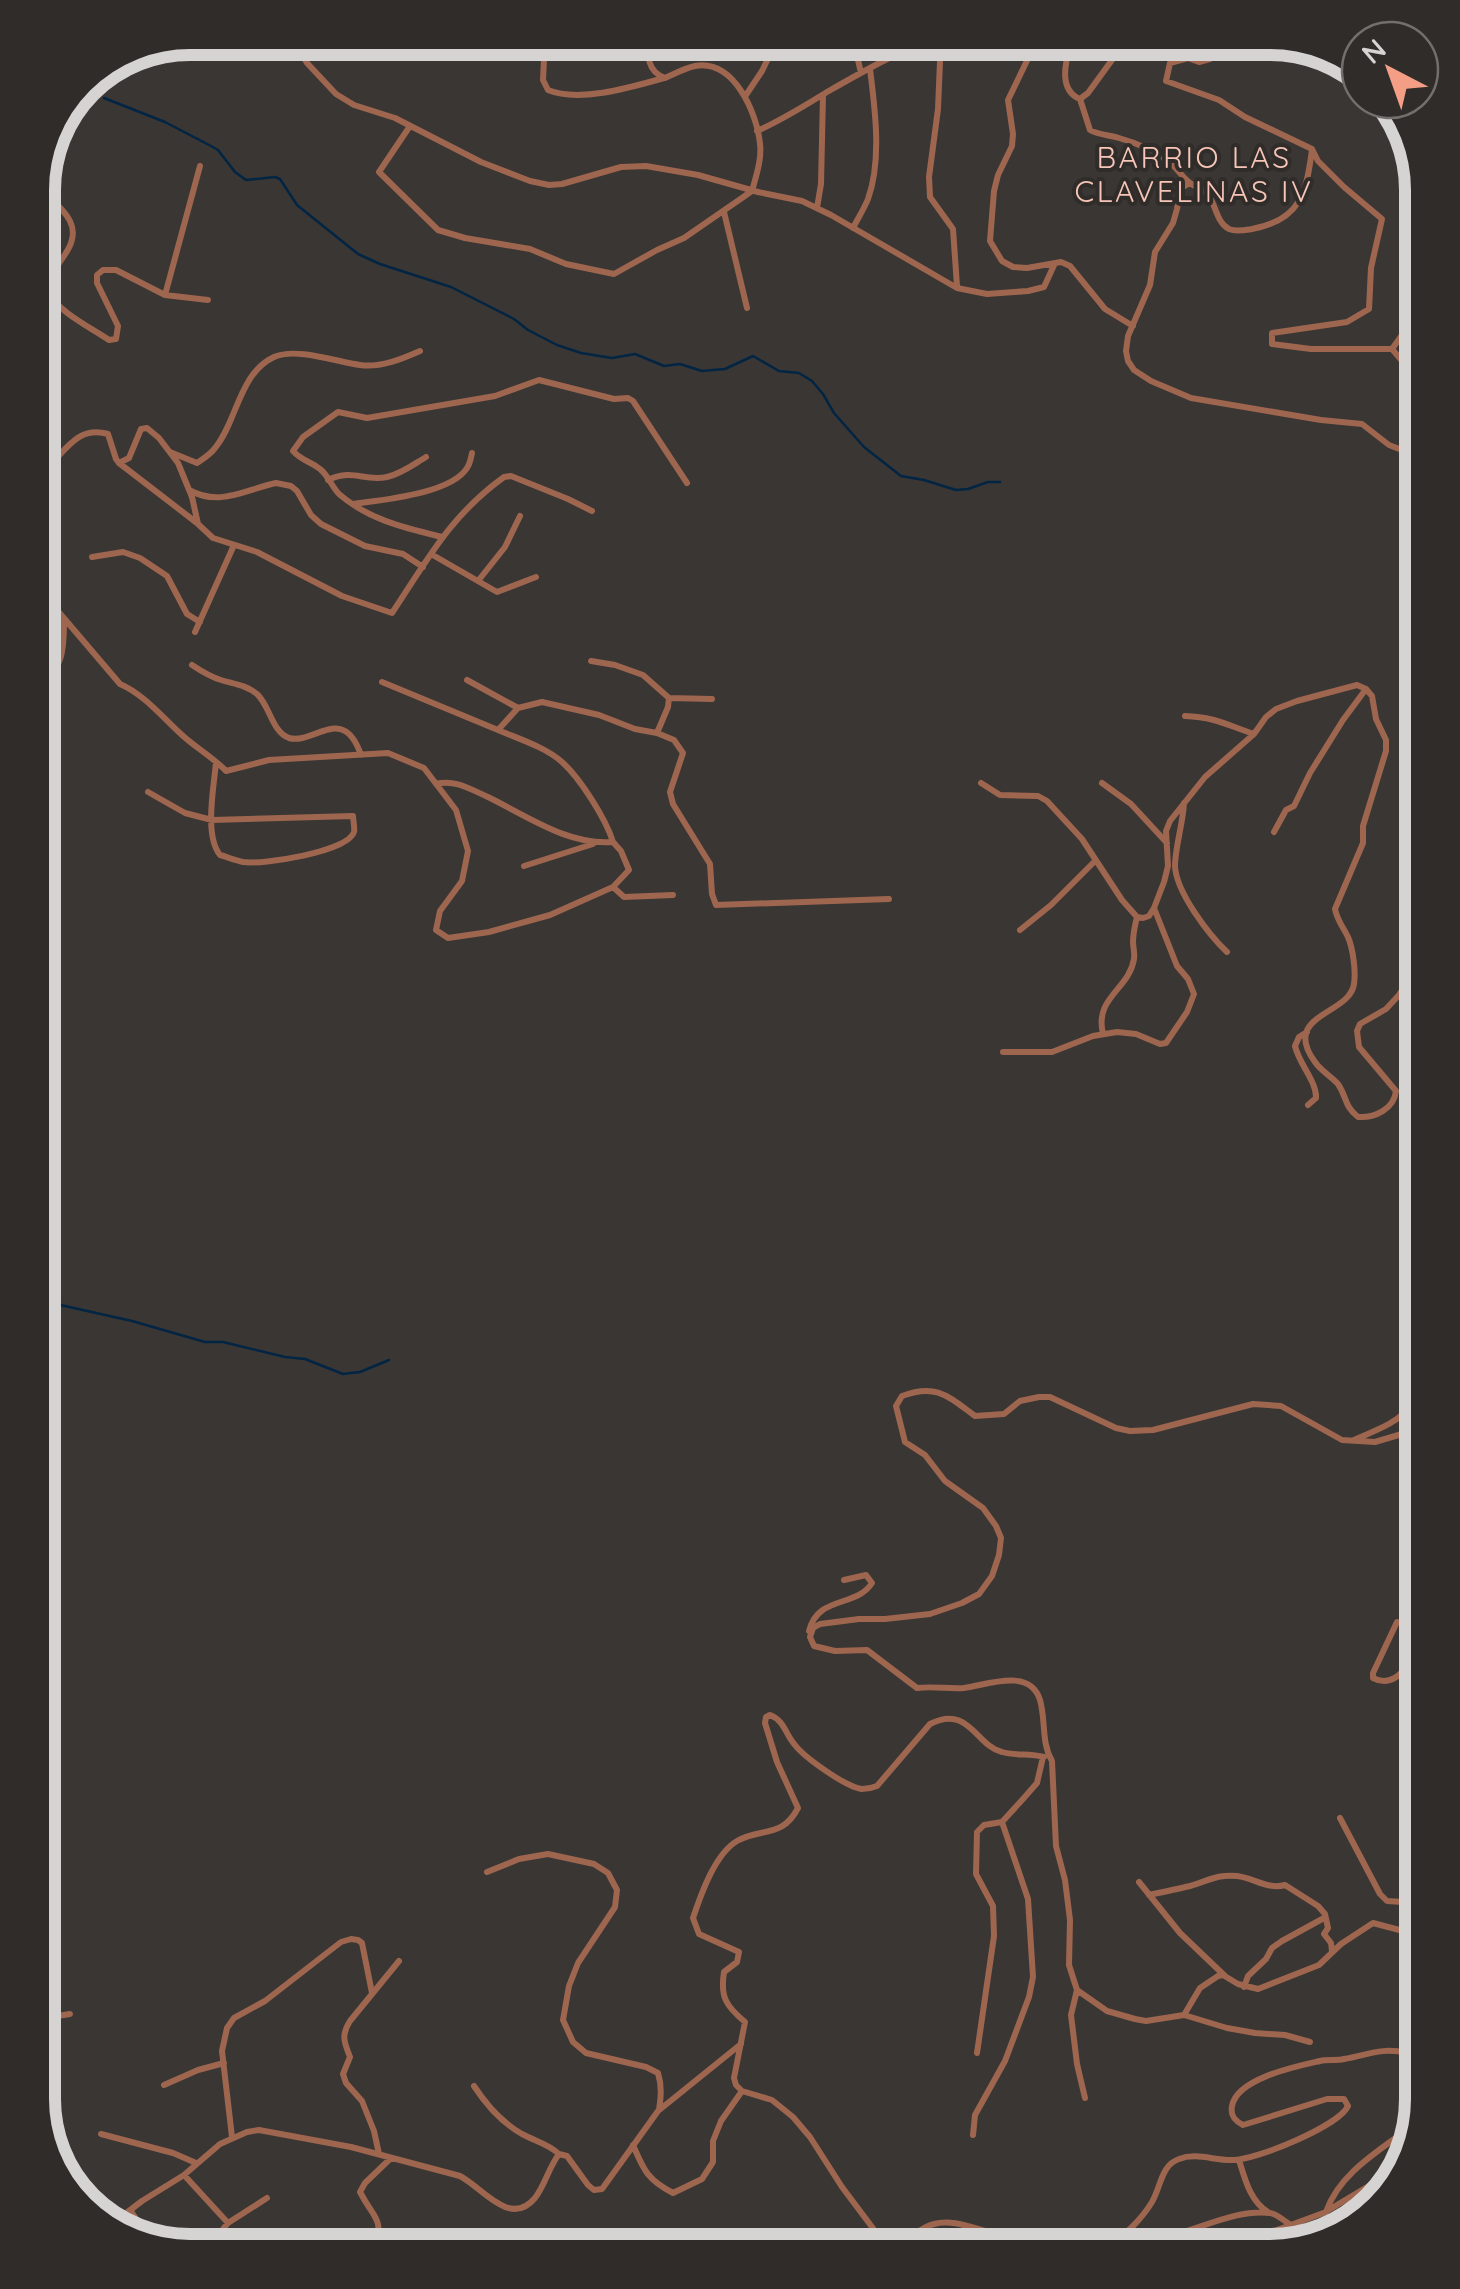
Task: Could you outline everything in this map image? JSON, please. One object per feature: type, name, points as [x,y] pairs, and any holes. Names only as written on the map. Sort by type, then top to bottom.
[{"type":"street","points":[[302,55],[336,94],[354,104],[395,118],[481,162],[530,181],[562,184],[622,166],[698,175],[802,201],[957,288],[987,294],[1044,287],[1054,263]]},
{"type":"street","points":[[410,126],[380,172],[438,230],[530,249],[566,264],[614,274],[684,238],[752,191],[760,162],[760,143],[745,96],[734,81],[711,67],[697,65],[665,78],[612,90],[578,95],[555,93],[548,90],[543,80],[544,55]]},
{"type":"street","points":[[650,55],[654,72],[665,78]]},
{"type":"street","points":[[745,96],[770,55]]},
{"type":"street","points":[[856,55],[861,73]]},
{"type":"street","points":[[757,131],[782,121],[894,55]]},
{"type":"street","points":[[938,55],[938,109],[930,197],[952,229],[957,288]]},
{"type":"street","points":[[1031,55],[1008,100],[1012,146],[994,191],[990,240],[1002,260],[1013,267],[1054,263],[1070,266],[1105,309],[1134,326]]},
{"type":"street","points":[[1068,55],[1067,89],[1080,99]]},
{"type":"street","points":[[1080,99],[1115,55]]},
{"type":"street","points":[[1216,55],[1200,62],[1188,58],[1170,63],[1166,81],[1218,100],[1312,149],[1344,187],[1382,219],[1371,268],[1369,309],[1347,322],[1272,332],[1272,344],[1310,349],[1392,350],[1405,364]]},
{"type":"street","points":[[852,228],[874,178],[870,68]]},
{"type":"street","points":[[817,208],[823,94]]},
{"type":"street","points":[[1080,99],[1090,130],[1126,140],[1172,164],[1190,184],[1210,196],[1220,221],[1230,229],[1258,228],[1280,220],[1303,196],[1312,149]]},
{"type":"street","points":[[165,295],[200,166]]},
{"type":"street","points":[[1190,184],[1182,187],[1173,223],[1155,252],[1150,285],[1128,336],[1126,351],[1134,370],[1190,398],[1362,424],[1402,450]]},
{"type":"street","points":[[55,203],[72,224],[72,238],[55,270]]},
{"type":"street","points":[[724,212],[747,308]]},
{"type":"street","points":[[55,300],[109,340],[116,339],[118,326],[97,283],[97,275],[103,270],[116,270],[165,295],[208,300]]},
{"type":"street","points":[[1392,350],[1405,332]]},
{"type":"street","points":[[169,451],[197,464],[216,448],[247,383],[275,356],[292,354],[362,366],[398,360],[420,351]]},
{"type":"street","points":[[442,537],[395,526],[358,509],[336,491],[320,469],[293,452],[303,436],[338,412],[367,418],[495,396],[539,380],[633,401],[686,483]]},
{"type":"street","points":[[119,463],[129,458],[141,430],[147,428],[178,463],[198,524]]},
{"type":"street","points":[[55,461],[84,433],[108,434],[119,463],[213,538],[257,552],[342,596],[392,613],[463,511],[504,477],[511,476],[568,498],[592,511]]},
{"type":"street","points":[[352,504],[444,486],[467,470],[472,453]]},
{"type":"street","points":[[328,480],[347,473],[374,478],[392,476],[426,457]]},
{"type":"street","points":[[189,490],[214,499],[284,483],[297,491],[321,524],[365,546],[403,554],[422,567]]},
{"type":"street","points":[[478,581],[505,546],[520,516]]},
{"type":"street","points":[[195,632],[234,544]]},
{"type":"street","points":[[92,557],[123,552],[140,558],[168,576],[187,614],[200,622]]},
{"type":"street","points":[[431,554],[497,592],[536,577]]},
{"type":"street","points":[[55,610],[120,684],[134,690],[226,771],[269,760],[388,753],[424,768],[456,810],[468,851],[462,881],[440,910],[436,930],[448,938],[489,932],[550,915],[613,887],[629,870],[608,824],[562,762],[538,747],[382,682]]},
{"type":"street","points":[[55,672],[64,652],[64,619]]},
{"type":"street","points":[[592,661],[643,675],[669,698],[712,699]]},
{"type":"street","points":[[192,665],[256,694],[286,737],[298,738],[335,728],[356,741],[361,754]]},
{"type":"street","points":[[466,680],[518,708]]},
{"type":"street","points":[[981,783],[1000,795],[1038,796],[1047,801],[1082,839],[1122,900],[1143,918],[1154,908],[1168,866],[1166,832],[1170,821],[1205,777],[1276,710],[1297,700],[1357,685],[1366,689],[1372,696],[1376,720],[1386,740],[1386,752],[1363,826],[1364,843],[1334,909],[1350,941],[1354,988],[1350,996],[1314,1020],[1295,1046],[1317,1090],[1316,1098],[1308,1106]]},
{"type":"street","points":[[1274,832],[1366,689]]},
{"type":"street","points":[[657,734],[669,698]]},
{"type":"street","points":[[498,730],[518,708],[542,702],[599,715],[674,740],[682,754],[670,792],[673,804],[710,864],[716,905],[889,899]]},
{"type":"street","points":[[1185,716],[1208,717],[1254,734]]},
{"type":"street","points":[[148,792],[185,813],[212,820],[353,816],[352,837],[302,856],[246,862],[220,855],[211,839],[212,820],[216,760]]},
{"type":"street","points":[[436,784],[449,781],[570,838],[594,844]]},
{"type":"street","points":[[1102,783],[1131,804],[1168,844]]},
{"type":"street","points":[[1184,803],[1175,866],[1179,883],[1207,930],[1227,952]]},
{"type":"street","points":[[1170,821],[1183,825]]},
{"type":"street","points":[[524,866],[594,844],[613,842]]},
{"type":"street","points":[[1020,930],[1096,860]]},
{"type":"street","points":[[613,887],[624,897],[673,895]]},
{"type":"street","points":[[1002,1052],[1052,1052],[1102,1034],[1136,1034],[1166,1044],[1194,994],[1177,966],[1154,908]]},
{"type":"street","points":[[1102,1034],[1100,1023],[1105,1003],[1134,960],[1137,916]]},
{"type":"street","points":[[1307,1032],[1307,1046],[1316,1064],[1337,1083],[1352,1112],[1369,1118],[1383,1111],[1396,1092],[1358,1047],[1357,1031],[1360,1024],[1386,1009],[1405,986]]},
{"type":"street","points":[[810,1637],[813,1628],[820,1624],[930,1614],[979,1594],[992,1576],[1001,1538],[996,1526],[983,1508],[946,1481],[926,1455],[905,1442],[896,1406],[902,1396],[917,1390],[943,1392],[975,1416],[1004,1414],[1020,1401],[1050,1397],[1130,1432],[1153,1430],[1253,1404],[1281,1406],[1342,1440],[1375,1442],[1405,1432]]},
{"type":"street","points":[[1353,1441],[1405,1414]]},
{"type":"street","points":[[844,1580],[866,1576],[872,1583],[865,1593],[820,1612],[812,1621],[810,1637],[814,1646],[835,1651],[868,1650],[917,1688],[961,1688],[1010,1679],[1033,1689],[1040,1698],[1045,1754],[1037,1783],[1002,1822],[984,1825],[977,1832],[976,1874],[992,1906],[994,1936],[977,2054]]},
{"type":"street","points":[[1396,1622],[1373,1678],[1382,1683],[1405,1670]]},
{"type":"street","points":[[878,2234],[792,2117],[772,2100],[736,2085],[745,2022],[727,2004],[721,1988],[724,1972],[737,1962],[739,1952],[699,1934],[692,1918],[723,1853],[738,1840],[780,1829],[792,1820],[798,1808],[778,1762],[766,1717],[770,1715],[782,1722],[793,1744],[808,1758],[865,1790],[877,1786],[930,1724],[949,1718],[970,1726],[998,1752],[1045,1754],[1052,1761],[1056,1846],[1066,1880],[1069,1965],[1076,1990],[1071,2015],[1076,2064],[1085,2098]]},
{"type":"street","points":[[1340,1818],[1380,1894],[1387,1901],[1405,1902]]},
{"type":"street","points":[[973,2135],[975,2116],[1005,2061],[1033,1978],[1028,1900],[1002,1822]]},
{"type":"street","points":[[487,1872],[519,1859],[548,1854],[594,1864],[608,1873],[617,1890],[615,1907],[578,1963],[563,2020],[573,2042],[586,2053],[658,2073],[662,2096],[658,2111]]},
{"type":"street","points":[[1149,1895],[1192,1886],[1215,1876],[1240,1876],[1278,1888],[1284,1885],[1325,1914],[1328,1928],[1324,1934],[1332,1952]]},
{"type":"street","points":[[1139,1882],[1180,1934],[1229,1980]]},
{"type":"street","points":[[1244,1987],[1248,1976],[1272,1948],[1324,1918]]},
{"type":"street","points":[[1184,2015],[1206,1983],[1223,1976],[1258,1989],[1319,1964],[1373,1923],[1405,1931]]},
{"type":"street","points":[[232,2137],[222,2051],[227,2028],[234,2018],[265,2001],[341,1942],[351,1939],[362,1944],[372,1994]]},
{"type":"street","points":[[379,2154],[362,2101],[343,2074],[350,2056],[343,2039],[344,2030],[399,1961]]},
{"type":"street","points":[[1076,1990],[1107,2011],[1135,2019],[1184,2015],[1227,2028],[1310,2042]]},
{"type":"street","points":[[55,2016],[70,2014]]},
{"type":"street","points":[[474,2086],[496,2116],[520,2133],[567,2156],[594,2190],[602,2189],[658,2111],[742,2044]]},
{"type":"street","points":[[1125,2234],[1153,2201],[1168,2165],[1180,2158],[1239,2160],[1286,2146],[1340,2118],[1348,2106],[1344,2099],[1326,2099],[1243,2124],[1233,2116],[1233,2102],[1240,2092],[1276,2071],[1380,2049],[1405,2053]]},
{"type":"street","points":[[164,2085],[224,2064]]},
{"type":"street","points":[[633,2144],[643,2169],[654,2183],[673,2192],[702,2179],[713,2162],[714,2141],[721,2121],[742,2090]]},
{"type":"street","points":[[123,2216],[232,2137],[259,2130],[351,2146],[460,2176],[510,2210],[534,2200],[559,2154]]},
{"type":"street","points":[[1326,2212],[1330,2198],[1371,2154],[1400,2133]]},
{"type":"street","points":[[101,2134],[173,2153],[196,2164]]},
{"type":"street","points":[[378,2234],[376,2216],[360,2192],[391,2158]]},
{"type":"street","points":[[1239,2160],[1257,2204],[1291,2225]]},
{"type":"street","points":[[184,2175],[228,2222]]},
{"type":"street","points":[[1267,2234],[1326,2212],[1376,2182]]},
{"type":"street","points":[[220,2234],[228,2222],[267,2198]]},
{"type":"street","points":[[130,2210],[139,2224]]},
{"type":"street","points":[[1177,2234],[1225,2219],[1274,2213]]},
{"type":"street","points":[[915,2234],[930,2224],[950,2222],[999,2234]]},
{"type":"waterway","points":[[104,98],[165,122],[218,150],[246,180],[280,179],[297,205],[358,254],[451,287],[557,345],[612,358],[635,354],[664,366],[680,364],[702,371],[725,369],[753,356],[779,371],[799,373],[812,381],[864,447],[901,476],[956,490],[1000,482]]},
{"type":"waterway","points":[[55,1304],[205,1342],[223,1342],[305,1359],[343,1374],[360,1372],[389,1360]]},
{"type":"district","name":"BARRIO LAS CLAVELINAS IV","points":[[1194,174]]}]
